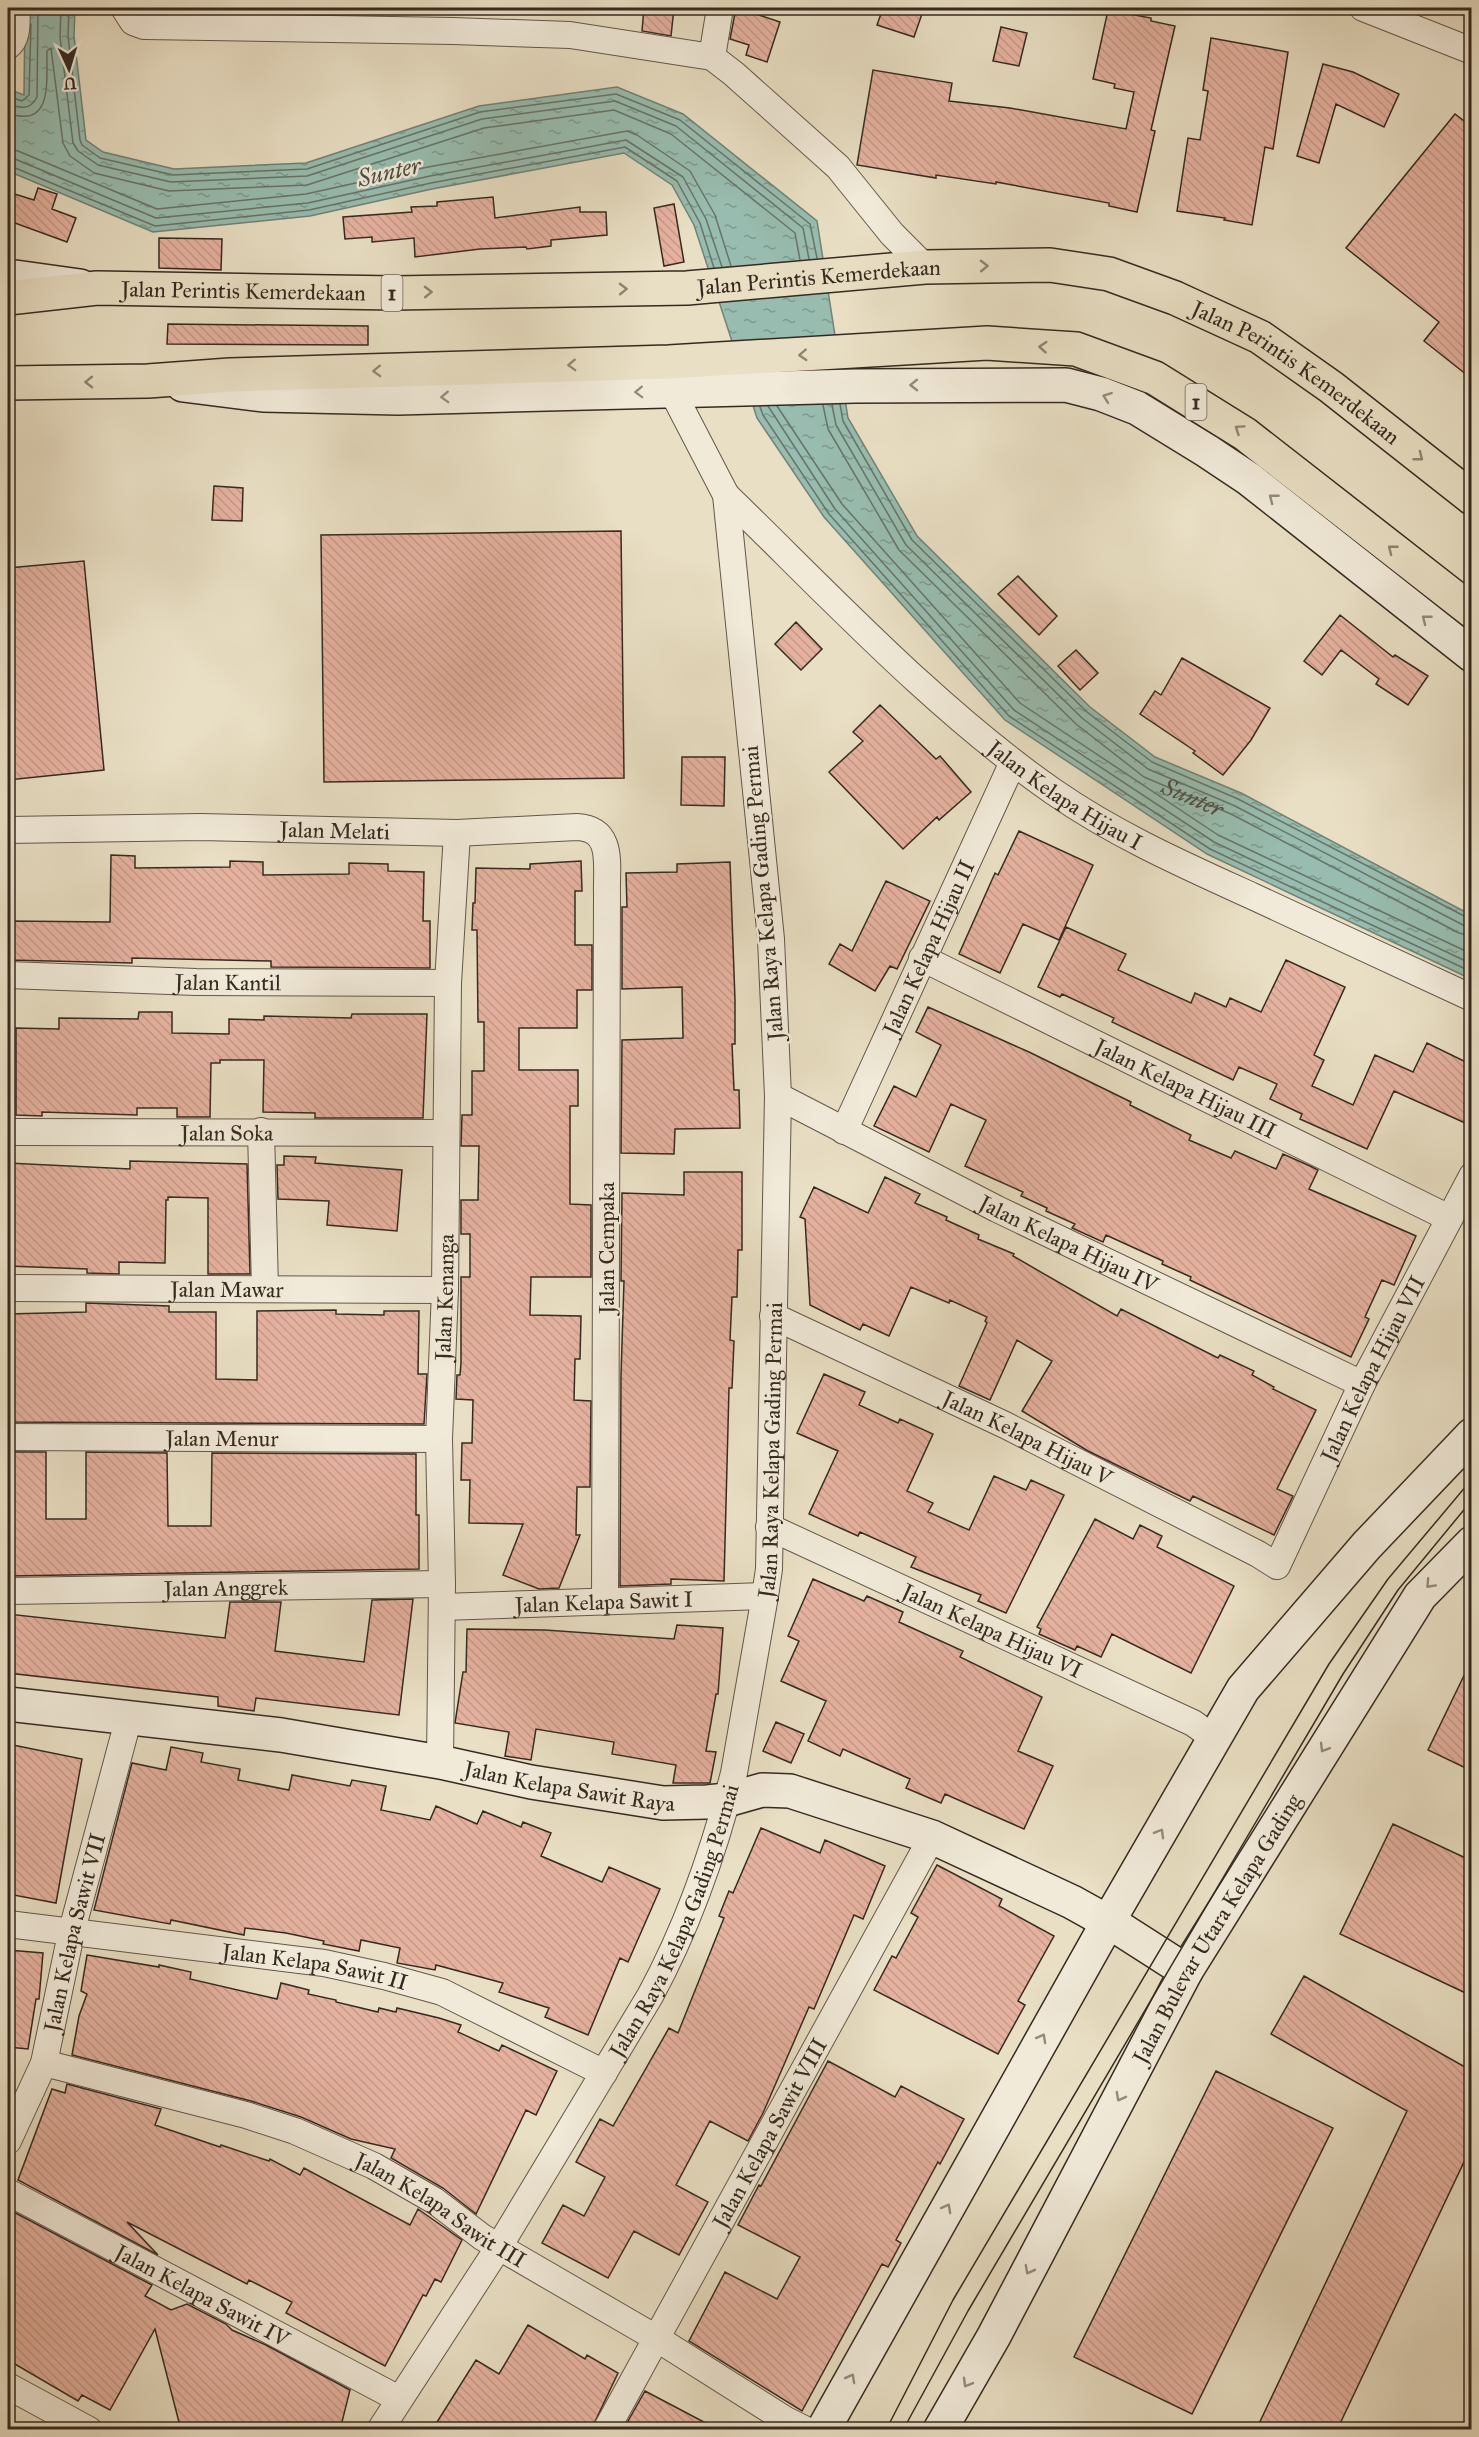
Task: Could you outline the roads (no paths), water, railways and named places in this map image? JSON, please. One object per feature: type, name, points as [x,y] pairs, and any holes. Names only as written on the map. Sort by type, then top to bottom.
[{"type":"highway","name":"Jalan Perintis Kemerdekaan","points":[[8,298],[97,288],[395,293],[687,288],[925,267],[1050,265],[1109,274],[1175,298],[1260,337],[1331,387],[1472,498]]},
{"type":"highway","name":"1","points":[[8,383],[148,381],[230,375],[716,374],[862,352],[987,344],[1076,349],[1155,378],[1245,434],[1472,611]]},
{"type":"main road","name":"Jalan Perintis Kemerdekaan","points":[[8,276],[97,288]]},
{"type":"main road","points":[[148,381],[263,395],[398,398],[672,391],[716,374],[855,386],[1066,385],[1101,394],[1137,408],[1207,450],[1249,479],[1472,655]]},
{"type":"main road","points":[[823,2430],[1086,1961],[1115,1926],[1138,1872],[1243,1689],[1367,1545],[1470,1437]]},
{"type":"main road","name":"Jalan Bulevar Utara Kelapa Gading","points":[[940,2430],[994,2336],[1186,1971],[1420,1596],[1472,1543]]},
{"type":"main road","name":"Jalan Kelapa Sawit Raya","points":[[8,1704],[281,1735],[440,1762],[531,1782],[663,1803],[687,1804],[727,1800],[762,1790],[790,1791],[932,1837],[1072,1902],[1186,1971]]},
{"type":"street","points":[[8,46],[14,41],[17,8]]},
{"type":"street","points":[[124,8],[133,22],[144,26],[570,35],[712,57],[838,167],[892,234],[925,267]]},
{"type":"street","points":[[712,57],[720,8]]},
{"type":"street","points":[[1363,8],[1472,51]]},
{"type":"street","name":"Jalan Raya Kelapa Gading Permai","points":[[380,2430],[500,2245],[672,1956],[727,1800],[734,1773],[769,1569],[778,1096],[771,939],[726,495],[672,391]]},
{"type":"street","name":"Jalan Kelapa Hijau I","points":[[726,495],[863,629],[1013,762],[1056,793],[1136,842],[1472,998]]},
{"type":"street","name":"Jalan Kelapa Hijau II","points":[[844,1131],[1013,762]]},
{"type":"street","name":"Jalan Melati","points":[[8,830],[200,827],[457,833],[590,828],[597,832],[603,840],[606,851],[607,894]]},
{"type":"street","name":"Jalan Kenanga","points":[[440,1762],[442,1596],[438,1439],[445,1290],[448,983],[457,833]]},
{"type":"street","name":"Jalan Cempaka","points":[[605,1602],[607,894]]},
{"type":"street","name":"Jalan Kelapa Hijau III","points":[[922,958],[1449,1218]]},
{"type":"street","name":"Jalan Kantil","points":[[8,975],[196,982],[448,983]]},
{"type":"street","name":"Jalan Kelapa Hijau IV","points":[[778,1096],[997,1209],[1362,1384]]},
{"type":"street","points":[[261,1131],[265,1288]]},
{"type":"street","name":"Jalan Soka","points":[[8,1132],[446,1133]]},
{"type":"street","name":"Jalan Kelapa Hijau VII","points":[[1277,1566],[1362,1384],[1472,1176]]},
{"type":"street","name":"Jalan Mawar","points":[[8,1288],[445,1290]]},
{"type":"street","name":"Jalan Kelapa Hijau V","points":[[773,1316],[1005,1425],[1258,1554],[1277,1566]]},
{"type":"street","name":"Jalan Menur","points":[[8,1437],[438,1439]]},
{"type":"street","name":"Jalan Kelapa Hijau VI","points":[[769,1527],[1193,1723],[1214,1738]]},
{"type":"street","name":"Jalan Anggrek","points":[[8,1591],[442,1596]]},
{"type":"street","name":"Jalan Kelapa Sawit I","points":[[442,1596],[605,1602],[765,1596]]},
{"type":"street","name":"Jalan Kelapa Sawit VII","points":[[8,2141],[44,2063],[71,1934],[129,1717]]},
{"type":"street","name":"Jalan Kelapa Sawit VIII","points":[[606,2430],[932,1837]]},
{"type":"street","name":"Jalan Kelapa Sawit II","points":[[8,1924],[71,1934],[324,1963],[384,1976],[442,1992],[604,2073]]},
{"type":"street","name":"Jalan Kelapa Sawit III","points":[[44,2063],[246,2115],[295,2131],[336,2148],[403,2181],[483,2236],[806,2430]]},
{"type":"street","name":"Jalan Kelapa Sawit IV","points":[[8,2192],[399,2399]]},
{"type":"street","points":[[8,2386],[89,2430]]},
{"type":"water","name":"Sunter","points":[[25,8],[75,8],[74,36],[86,140],[103,152],[174,169],[306,163],[479,106],[617,87],[683,114],[817,221],[848,418],[917,536],[1090,707],[1155,757],[1241,793],[1471,915],[1471,979],[1207,854],[1005,720],[824,517],[757,418],[694,225],[672,185],[624,153],[432,189],[310,216],[153,232],[8,171],[8,89],[24,95]]},
{"type":"tram line","points":[[886,2430],[953,2300],[1329,1664],[1388,1579],[1472,1479]]},
{"type":"tram line","points":[[903,2430],[968,2311],[1343,1674],[1398,1590],[1472,1500]]}]
